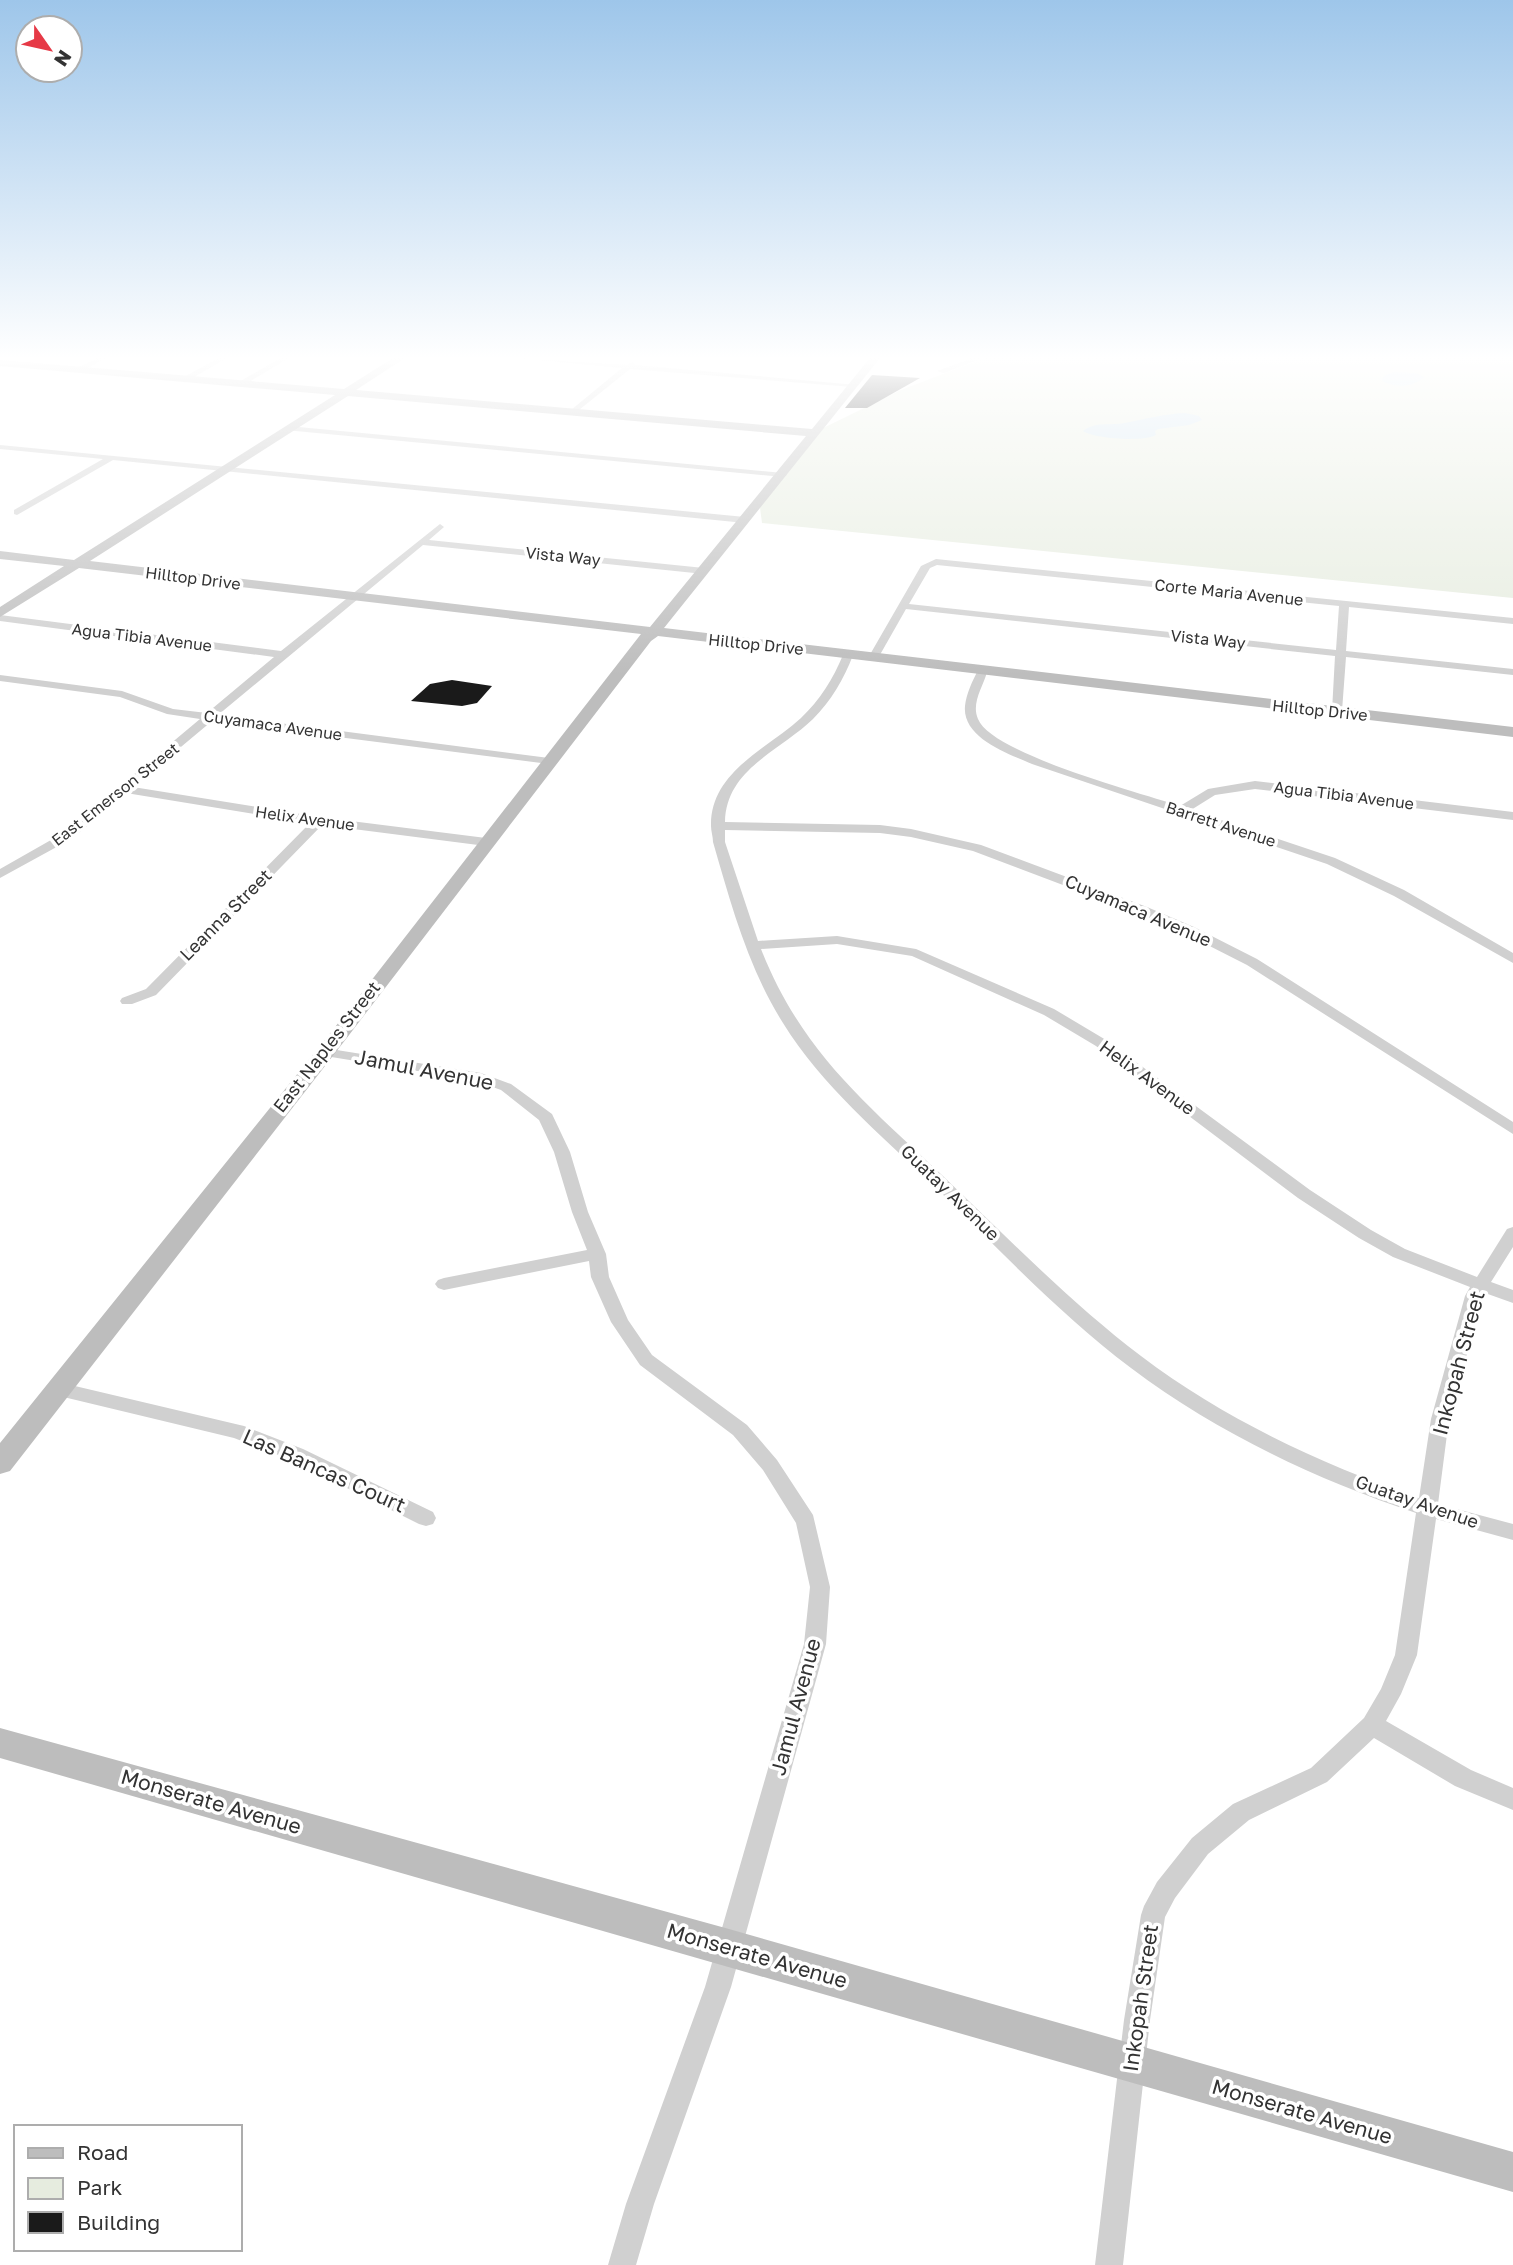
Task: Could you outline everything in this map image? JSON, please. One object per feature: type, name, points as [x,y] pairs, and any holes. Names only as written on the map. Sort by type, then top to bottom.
[{"type":"street","points":[[17,512],[101,464]]},
{"type":"street","points":[[164,464],[745,520]]},
{"type":"street","points":[[0,616],[232,464]]},
{"type":"street","points":[[664,464],[783,475]]},
{"type":"street","name":"East Naples Street","points":[[0,1463],[644,640],[653,633],[792,464]]},
{"type":"street","name":"East Emerson Street","points":[[0,874],[69,835],[440,527]]},
{"type":"street","name":"Vista Way","points":[[422,542],[704,570]]},
{"type":"street","name":"Hilltop Drive","points":[[0,555],[1513,732]]},
{"type":"street","name":"Corte Maria Avenue","points":[[902,606],[926,566],[946,563],[1513,621]]},
{"type":"street","points":[[1336,711],[1344,603]]},
{"type":"street","points":[[873,658],[902,606]]},
{"type":"street","name":"Vista Way","points":[[902,606],[1513,672]]},
{"type":"street","name":"Agua Tibia Avenue","points":[[0,616],[284,656]]},
{"type":"street","name":"Guatay Avenue","points":[[848,655],[830,692],[810,715],[747,761],[734,778],[720,808],[717,826],[719,842],[752,946],[786,1017],[834,1081],[1052,1290],[1111,1342],[1155,1376],[1265,1443],[1377,1492],[1428,1510],[1513,1532]]},
{"type":"street","name":"Barrett Avenue","points":[[982,671],[970,708],[972,719],[997,744],[1036,762],[1352,870],[1399,893],[1513,959]]},
{"type":"street","name":"Cuyamaca Avenue","points":[[0,678],[122,694],[160,710],[549,761]]},
{"type":"street","name":"Agua Tibia Avenue","points":[[1180,811],[1212,792],[1255,785],[1513,816]]},
{"type":"street","name":"Helix Avenue","points":[[125,789],[320,821],[486,842]]},
{"type":"street","name":"Leanna Street","points":[[127,1001],[151,992],[320,821]]},
{"type":"street","name":"Cuyamaca Avenue","points":[[717,826],[880,829],[911,833],[977,848],[1142,910],[1252,962],[1513,1129]]},
{"type":"street","name":"Helix Avenue","points":[[752,946],[837,940],[891,947],[916,953],[1049,1012],[1101,1043],[1304,1194],[1365,1234],[1399,1253],[1513,1297]]},
{"type":"street","name":"Jamul Avenue","points":[[324,1052],[476,1076],[506,1087],[547,1117],[597,1254],[600,1277],[620,1322],[646,1360],[740,1430],[770,1465],[806,1521],[820,1587],[816,1644],[718,1987],[640,2204],[622,2265]]},
{"type":"street","name":"Inkopah Street","points":[[1109,2265],[1132,2062],[1153,1915],[1182,1866],[1200,1846],[1241,1812],[1319,1775],[1372,1725],[1390,1694],[1406,1655],[1440,1419],[1474,1296],[1513,1233]]},
{"type":"street","points":[[444,1284],[597,1254]]},
{"type":"street","name":"Las Bancas Court","points":[[58,1390],[237,1431],[296,1454],[426,1518]]},
{"type":"street","points":[[1372,1725],[1463,1778],[1513,1799]]},
{"type":"street","name":"Monserate Avenue","points":[[0,1743],[729,1947],[1513,2172]]},
{"type":"green space","points":[[788,464],[1513,464],[1513,598],[762,523],[759,500]]},
{"type":"building","points":[[452,680],[492,686],[477,703],[462,706],[411,701],[430,684]]}]
